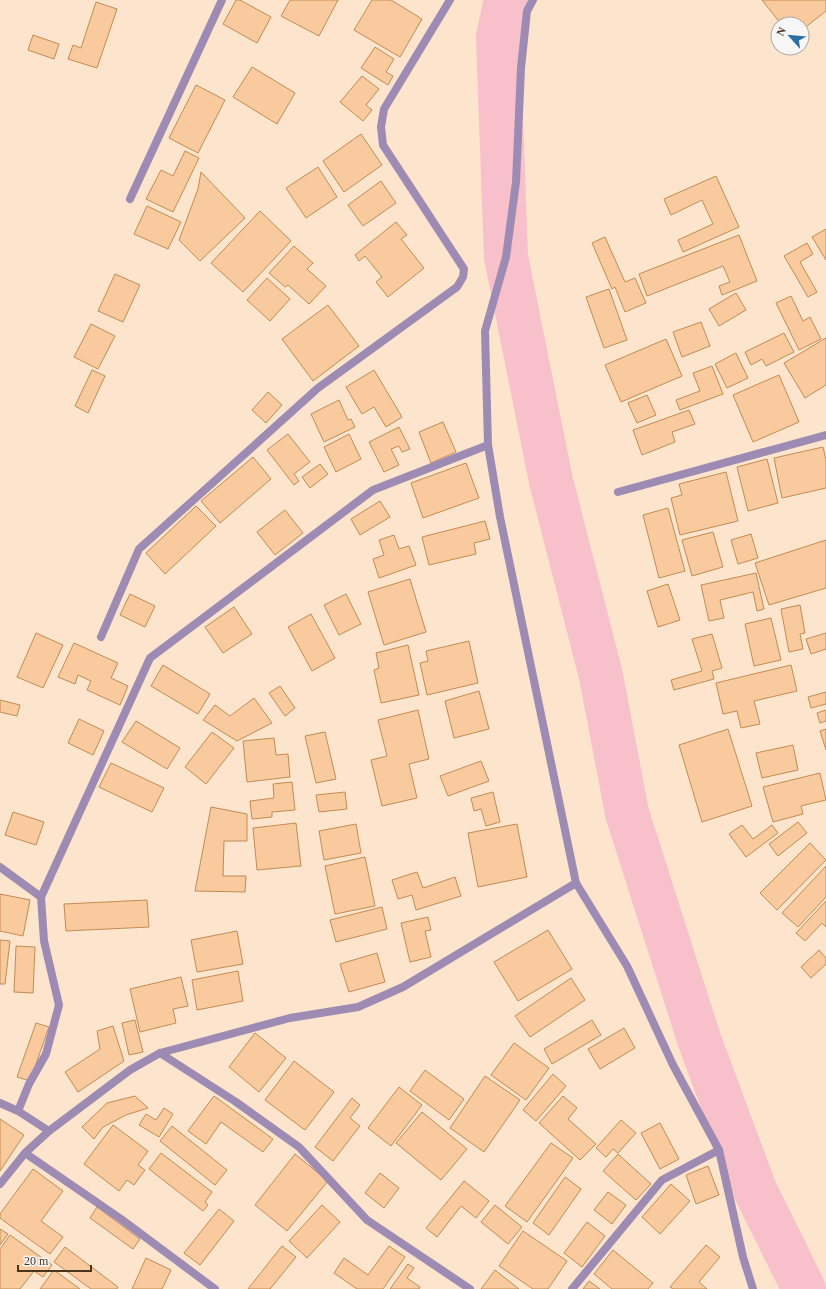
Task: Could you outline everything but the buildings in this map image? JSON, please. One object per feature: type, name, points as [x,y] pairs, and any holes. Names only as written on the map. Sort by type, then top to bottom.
[{"type":"street","points":[[130,199],[222,0]]},
{"type":"street","points":[[101,637],[139,549],[318,388],[457,287],[460,282],[464,269],[384,145],[381,127],[384,109],[450,0]]},
{"type":"street","points":[[533,0],[527,11],[521,68],[516,182],[506,257],[485,332],[488,445],[502,524],[576,882],[627,966],[672,1065],[719,1150],[743,1257],[753,1289]]},
{"type":"street","points":[[618,492],[826,435]]},
{"type":"street","points":[[18,1111],[29,1084],[46,1054],[59,1005],[44,941],[41,897],[150,658],[374,490],[488,445]]},
{"type":"street","points":[[0,867],[41,897]]},
{"type":"street","points":[[0,1184],[25,1153],[49,1132],[130,1070],[160,1053],[290,1018],[358,1007],[403,987],[576,882]]},
{"type":"street","points":[[160,1053],[236,1102],[299,1147],[367,1220],[470,1289]]},
{"type":"street","points":[[0,1103],[18,1111],[49,1132]]},
{"type":"street","points":[[572,1289],[662,1180],[719,1150]]},
{"type":"street","points":[[25,1153],[121,1219],[215,1289]]},
{"type":"waterway","points":[[506,0],[498,37],[506,257],[551,481],[601,676],[627,813],[699,1039],[755,1190],[804,1289]]}]
